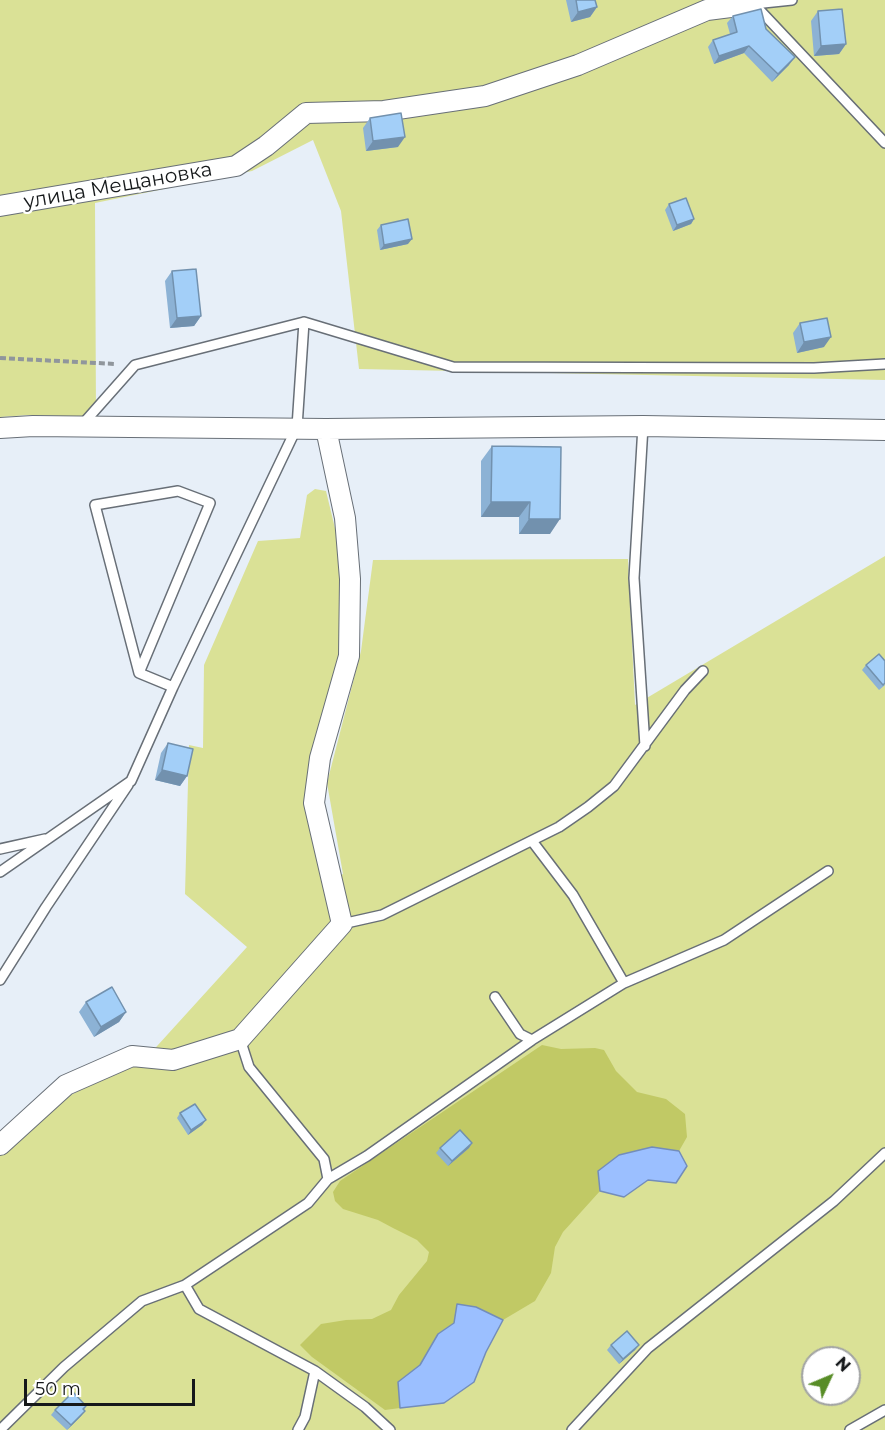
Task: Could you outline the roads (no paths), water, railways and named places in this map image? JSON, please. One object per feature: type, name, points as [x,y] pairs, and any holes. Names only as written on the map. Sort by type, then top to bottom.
[{"type":"street","name":"улица Мещановка","points":[[0,206],[236,166],[266,146],[306,113],[384,111],[484,96],[578,65],[707,10],[754,4]]},
{"type":"street","points":[[0,428],[33,426],[326,429],[643,426],[885,430]]},
{"type":"street","points":[[0,1145],[66,1085],[132,1056],[173,1060],[240,1039],[342,924],[314,804],[320,758],[349,656],[350,579],[345,518],[326,429]]},
{"type":"lane","points":[[754,4],[792,0]]},
{"type":"lane","points":[[754,4],[885,143]]},
{"type":"lane","points":[[0,980],[131,781],[173,687],[297,427],[304,322]]},
{"type":"lane","points":[[79,427],[135,365],[304,322],[453,367],[814,369],[885,364]]},
{"type":"lane","points":[[643,426],[634,578],[645,746]]},
{"type":"lane","points":[[178,491],[210,503],[139,673],[95,505],[178,491]]},
{"type":"lane","points":[[342,924],[382,915],[559,827],[614,786],[685,690],[703,671]]},
{"type":"lane","points":[[139,673],[173,687]]},
{"type":"lane","points":[[0,872],[131,781]]},
{"type":"lane","points":[[0,849],[48,838]]},
{"type":"lane","points":[[532,841],[573,896],[624,983]]},
{"type":"lane","points":[[0,1430],[64,1367],[142,1301],[185,1286],[308,1203],[328,1179],[367,1156],[532,1040],[624,983],[724,940],[828,871]]},
{"type":"lane","points":[[495,997],[520,1034],[532,1040]]},
{"type":"lane","points":[[240,1039],[249,1067],[324,1159],[328,1179]]},
{"type":"lane","points":[[572,1430],[648,1348],[834,1201],[885,1153]]},
{"type":"lane","points":[[185,1286],[199,1309],[315,1371],[365,1407],[390,1430]]},
{"type":"lane","points":[[298,1430],[305,1417],[315,1371]]},
{"type":"lane","points":[[850,1430],[885,1410]]},
{"type":"water","points":[[652,1147],[679,1151],[687,1166],[676,1183],[648,1180],[624,1197],[600,1191],[598,1171],[619,1155]]},
{"type":"water","points":[[457,1304],[476,1307],[503,1320],[486,1352],[474,1382],[444,1403],[400,1408],[398,1382],[420,1365],[438,1334],[454,1323]]}]
